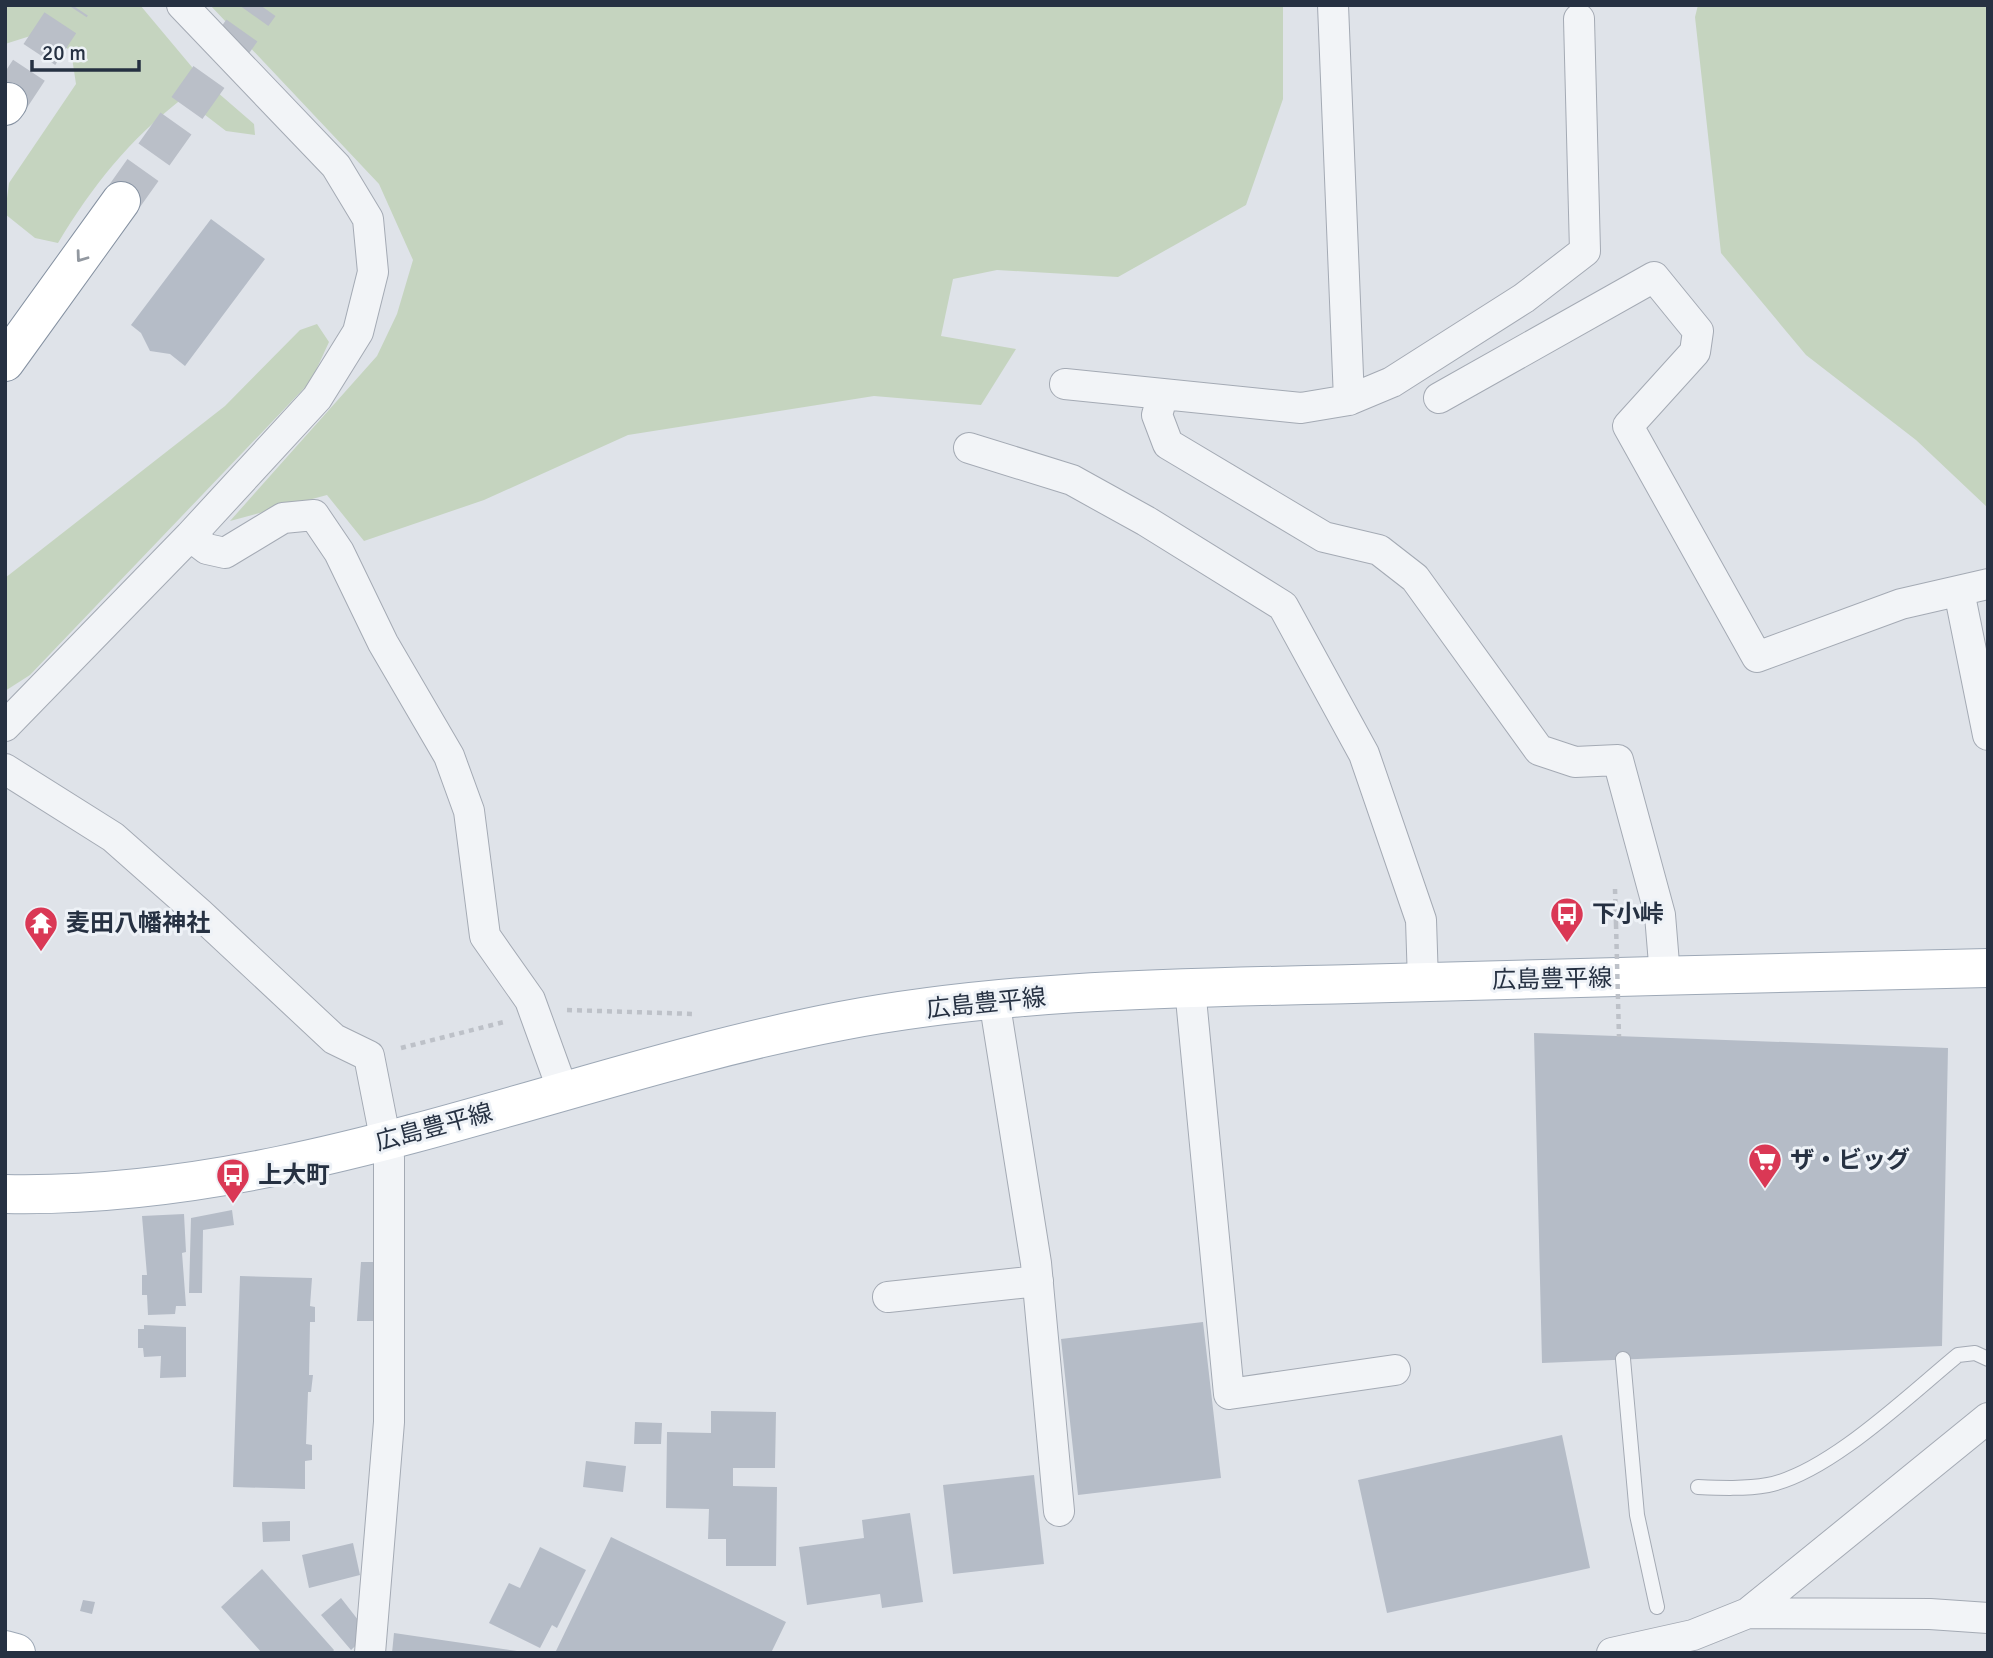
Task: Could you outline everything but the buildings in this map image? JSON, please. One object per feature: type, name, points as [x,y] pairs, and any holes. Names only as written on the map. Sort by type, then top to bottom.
[{"type":"main road","points":[[5,362],[121,201]]},
{"type":"main road","name":"広島豊平線","points":[[5,1194],[56,1195],[163,1188],[282,1167],[386,1141],[668,1061],[842,1021],[994,999],[1190,988],[1988,968]]},
{"type":"main road","points":[[5,1650],[16,1653]]},
{"type":"street","points":[[5,726],[190,536],[317,398],[358,332],[373,272],[368,219],[335,166],[182,5]]},
{"type":"street","points":[[1333,5],[1349,400]]},
{"type":"street","points":[[1065,384],[1301,408],[1349,400],[1392,382],[1524,298],[1585,251],[1578,19]]},
{"type":"street","points":[[1439,398],[1654,278],[1698,331],[1695,352],[1628,426],[1757,657],[1901,604],[1974,587],[1988,735]]},
{"type":"street","points":[[1163,394],[1157,415],[1168,444],[1324,537],[1379,550],[1415,578],[1539,750],[1575,762],[1618,760],[1660,915],[1665,976]]},
{"type":"street","points":[[969,448],[1072,480],[1146,521],[1283,606],[1364,754],[1422,920],[1423,982]]},
{"type":"street","points":[[190,536],[207,549],[225,553],[283,519],[314,515],[339,552],[383,643],[449,756],[469,811],[485,936],[530,1000],[563,1091]]},
{"type":"street","points":[[5,769],[113,838],[200,913],[334,1039],[369,1056],[386,1141],[389,1422],[370,1653]]},
{"type":"street","points":[[1190,988],[1229,1394],[1395,1370]]},
{"type":"street","points":[[994,999],[1038,1281],[1059,1511]]},
{"type":"street","points":[[888,1297],[1038,1281]]},
{"type":"street","points":[[1612,1653],[1693,1635],[1748,1613],[1988,1418]]},
{"type":"street","points":[[1748,1613],[1930,1614],[1988,1618]]},
{"type":"lane","points":[[1698,1487],[1770,1485],[1794,1476],[1831,1457],[1958,1355],[1975,1353],[1988,1359]]},
{"type":"lane","points":[[1623,1359],[1637,1515],[1657,1607]]},
{"type":"path","points":[[1616,924],[1619,1037]]},
{"type":"green space","points":[[5,5],[140,5],[202,79],[254,124],[255,135],[226,131],[183,98],[113,164],[58,243],[35,238],[5,214],[9,183],[76,84],[71,51],[43,32],[5,44]]},
{"type":"green space","points":[[210,5],[1283,5],[1283,99],[1246,205],[1118,277],[997,270],[953,279],[941,336],[1016,349],[981,405],[874,396],[628,435],[484,500],[364,541],[327,495],[230,521],[377,356],[397,314],[413,260],[379,184]]},
{"type":"green space","points":[[1698,5],[1988,5],[1988,508],[1916,440],[1806,355],[1721,253],[1695,17]]},
{"type":"green space","points":[[317,324],[329,342],[311,381],[30,675],[5,691],[5,578],[225,406],[300,330]]},
{"type":"tunnel","points":[[8,102],[72,5]]},
{"type":"tunnel","points":[[121,201],[260,5]]},
{"type":"place","name":"下小峠","points":[[1567,944]]},
{"type":"place","name":"麦田八幡神社","points":[[41,953]]},
{"type":"place","name":"ザ・ビッグ","points":[[1765,1190]]},
{"type":"place","name":"上大町","points":[[233,1205]]}]
